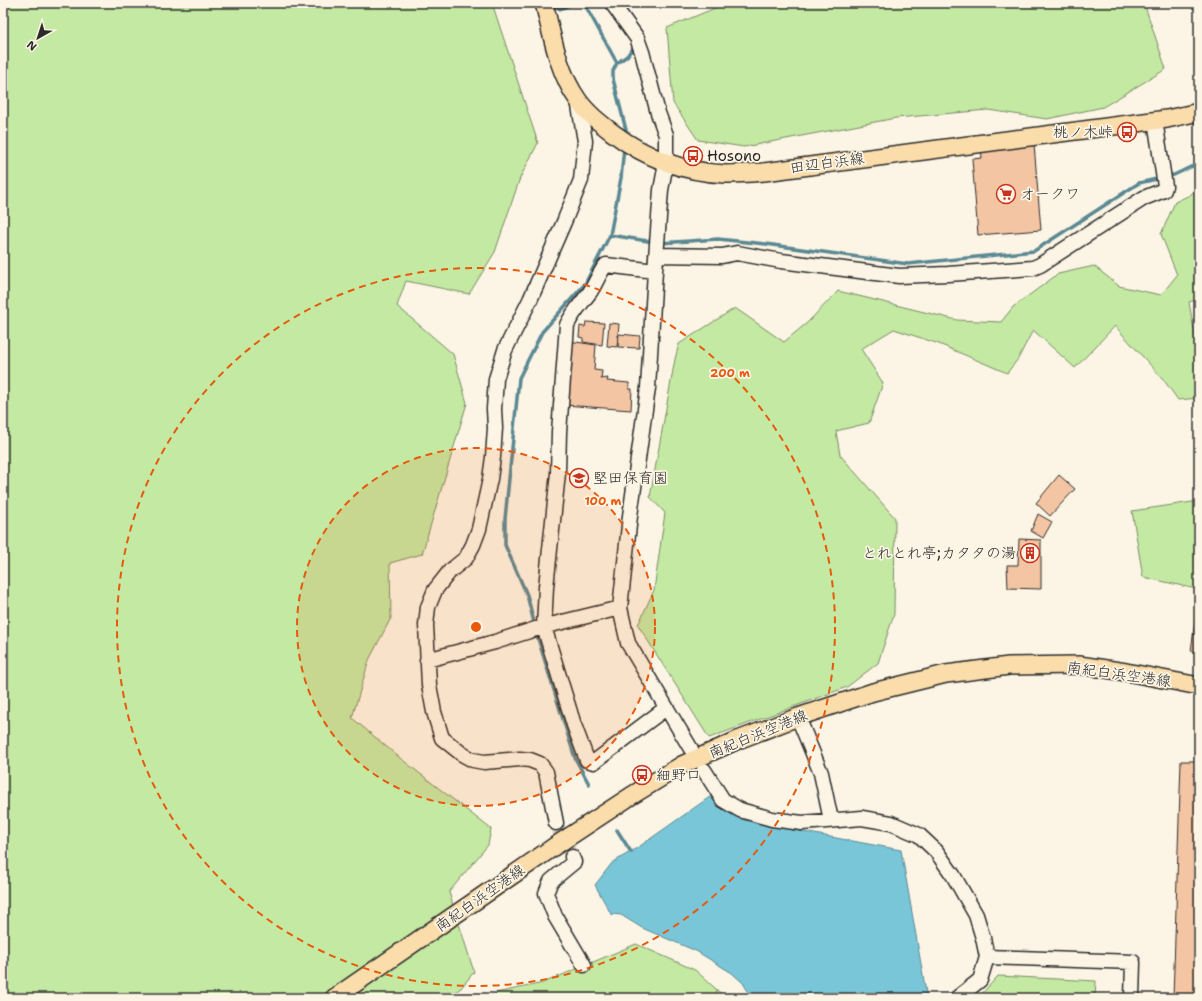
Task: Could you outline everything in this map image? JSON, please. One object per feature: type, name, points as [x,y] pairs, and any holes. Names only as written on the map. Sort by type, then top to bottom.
[{"type":"main road","name":"田辺白浜線","points":[[544,3],[562,67],[578,100],[598,122],[630,145],[666,163],[694,170],[725,174],[764,172],[1155,120],[1199,112]]},
{"type":"main road","name":"南紀白浜空港線","points":[[334,998],[555,846],[631,796],[682,765],[738,740],[798,717],[873,692],[946,674],[1009,666],[1079,665],[1126,672],[1199,686]]},
{"type":"street","points":[[612,3],[637,38],[658,113],[666,135],[666,163],[661,190],[656,252],[648,388],[630,516],[620,608],[628,643],[691,749]]},
{"type":"street","points":[[556,823],[546,772],[540,764],[530,760],[520,759],[484,762],[473,760],[462,754],[442,738],[437,726],[428,685],[426,625],[428,607],[435,590],[450,571],[466,558],[473,545],[483,516],[493,457],[495,385],[500,364],[505,350],[530,300],[581,180],[585,142],[578,100]]},
{"type":"street","points":[[656,252],[722,256],[737,253],[781,261],[899,276],[1033,268],[1040,265],[1137,202],[1164,190],[1165,186],[1155,120]]},
{"type":"street","points":[[655,271],[606,265],[600,272],[591,291],[572,315],[567,325],[559,432],[558,473],[546,587],[539,628],[587,760],[594,762],[666,708]]},
{"type":"street","points":[[427,660],[495,642],[539,628],[620,608]]},
{"type":"street","points":[[798,717],[821,773],[830,820]]},
{"type":"street","points":[[704,770],[723,800],[740,810],[772,819],[802,823],[862,818],[891,823],[919,836],[936,851],[953,875],[976,915],[987,957],[980,980],[957,998]]},
{"type":"street","points":[[572,857],[574,862],[551,881],[546,893],[555,916],[584,965]]},
{"type":"street","points":[[987,957],[1133,962],[1132,998]]},
{"type":"green space","points":[[3,3],[492,3],[538,143],[520,178],[495,252],[469,294],[406,281],[397,306],[453,354],[467,403],[422,554],[390,563],[391,618],[369,660],[352,718],[400,758],[491,829],[488,845],[449,892],[474,972],[461,988],[447,998],[3,998]]},
{"type":"green space","points":[[727,3],[1144,3],[1166,69],[1103,107],[1047,119],[988,110],[896,118],[744,147],[698,140],[673,103],[667,28]]},
{"type":"green space","points":[[1199,187],[1199,299],[1189,302],[1199,359],[1199,398],[1178,400],[1163,379],[1115,326],[1075,368],[1033,330],[1018,359],[1007,373],[939,344],[894,329],[861,349],[883,383],[869,423],[836,431],[840,455],[895,518],[894,614],[878,663],[847,687],[709,738],[638,625],[654,590],[665,513],[650,497],[679,344],[735,308],[784,342],[808,322],[838,291],[957,320],[1001,322],[1013,307],[1058,274],[1094,266],[1119,286],[1161,295],[1177,275],[1161,234],[1175,202],[1190,195]]},
{"type":"green space","points":[[1199,501],[1199,589],[1143,577],[1132,511]]},
{"type":"green space","points":[[636,944],[695,970],[726,998],[491,998],[496,993],[543,983]]},
{"type":"green space","points":[[998,976],[1096,981],[1095,998],[978,998]]},
{"type":"water","points":[[711,796],[720,807],[736,814],[782,828],[901,850],[927,998],[752,998],[743,983],[732,973],[696,951],[642,928],[621,915],[611,914],[595,885],[612,863],[640,846]]},
{"type":"building","name":"オークワ","points":[[1034,144],[1041,230],[978,235],[972,159],[982,158],[981,148]]},
{"type":"building","points":[[586,322],[604,323],[602,345],[583,342],[583,338],[579,337],[580,326],[585,327]]},
{"type":"building","points":[[609,323],[619,324],[617,347],[607,346]]},
{"type":"building","points":[[619,334],[640,336],[639,348],[618,347]]},
{"type":"building","points":[[569,341],[596,345],[594,370],[602,371],[601,379],[608,378],[607,381],[629,383],[629,389],[632,389],[631,410],[564,405]]},
{"type":"building","points":[[1059,475],[1075,489],[1050,516],[1036,503]]},
{"type":"building","points":[[1038,514],[1052,522],[1043,538],[1031,531]]},
{"type":"building","name":"とれとれ亭;カタタの湯","points":[[1019,539],[1041,540],[1041,589],[1008,588],[1007,565],[1018,565]]},
{"type":"building","points":[[1195,622],[1199,623],[1199,652],[1191,651]]},
{"type":"building","points":[[1181,761],[1199,761],[1199,997],[1173,997]]},
{"type":"waterway","points":[[553,3],[560,9],[575,3]]},
{"type":"waterway","points":[[584,3],[617,63]]},
{"type":"waterway","points":[[625,135],[626,130],[613,79],[613,71],[617,63],[627,56],[634,46]]},
{"type":"waterway","points":[[610,235],[621,178],[624,147]]},
{"type":"waterway","points":[[1167,176],[1174,175],[1199,163]]},
{"type":"waterway","points":[[660,243],[718,239],[766,244],[908,264],[1034,251],[1139,183],[1161,178]]},
{"type":"waterway","points":[[535,626],[527,595],[505,545],[505,519],[519,378],[542,332],[585,284],[610,235],[654,242]]},
{"type":"waterway","points":[[536,632],[575,758],[589,784]]},
{"type":"waterway","points":[[617,830],[631,852]]},
{"type":"tunnel","points":[[556,823],[572,857]]},
{"type":"place","name":"桃ノ木峠","points":[[1127,132]]},
{"type":"place","name":"Hosono","points":[[693,156]]},
{"type":"place","name":"オークワ","points":[[1006,194]]},
{"type":"place","name":"堅田保育園","points":[[579,478]]},
{"type":"place","name":"とれとれ亭;カタタの湯","points":[[1030,553]]},
{"type":"place","name":"細野口","points":[[642,775]]}]
